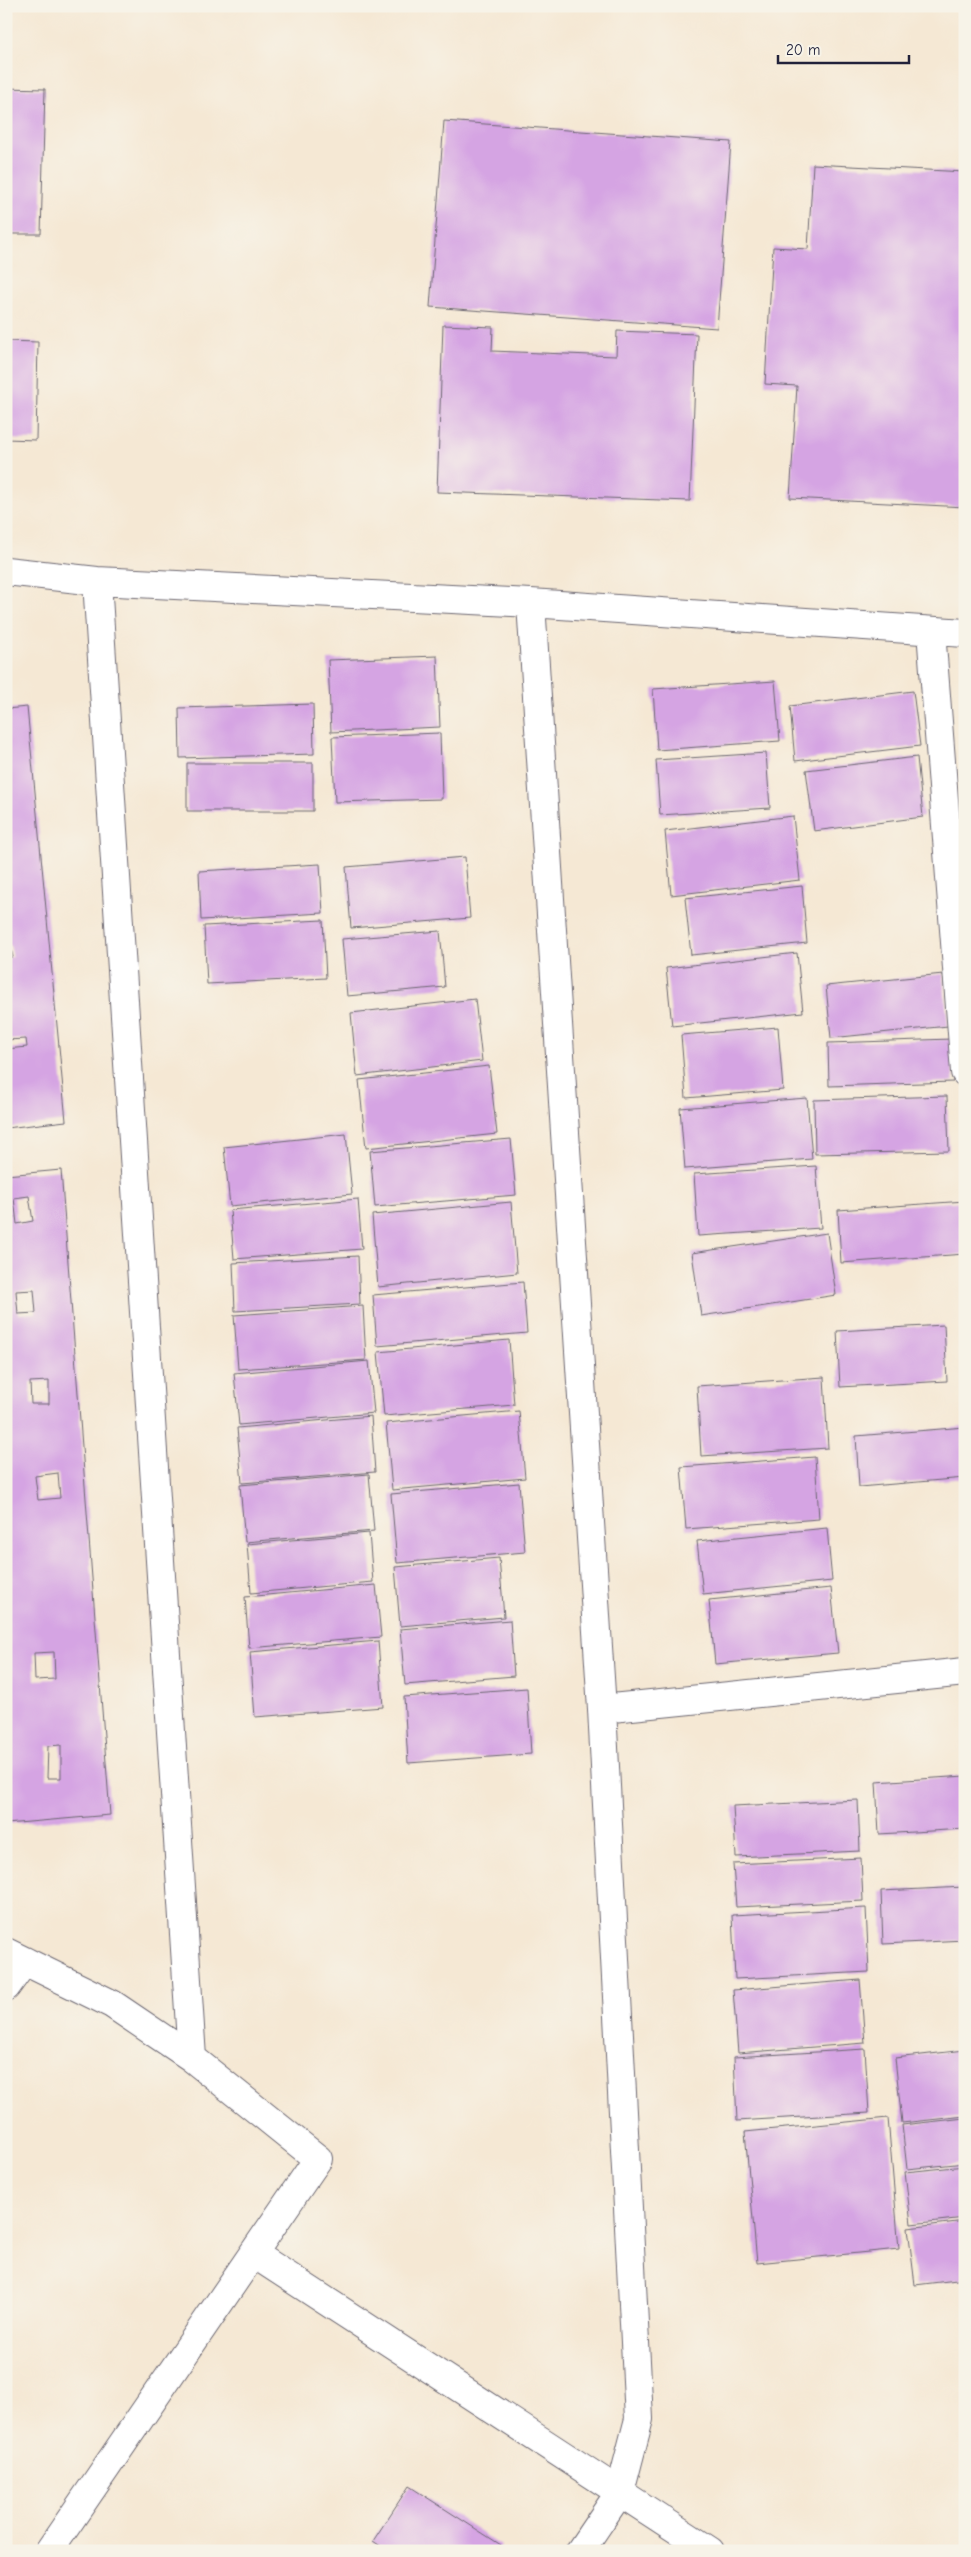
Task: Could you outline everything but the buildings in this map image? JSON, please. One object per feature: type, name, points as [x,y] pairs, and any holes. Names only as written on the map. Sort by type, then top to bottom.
[{"type":"street","points":[[6,571],[97,582],[531,603],[965,633]]},
{"type":"street","points":[[97,582],[192,2058]]},
{"type":"street","points":[[531,603],[602,1708],[639,2419],[620,2492],[580,2551]]},
{"type":"street","points":[[930,631],[965,1072]]},
{"type":"street","points":[[602,1708],[965,1672]]},
{"type":"street","points":[[6,1988],[15,1956],[112,2004],[192,2058],[318,2159],[49,2551]]},
{"type":"street","points":[[254,2254],[710,2551]]}]
